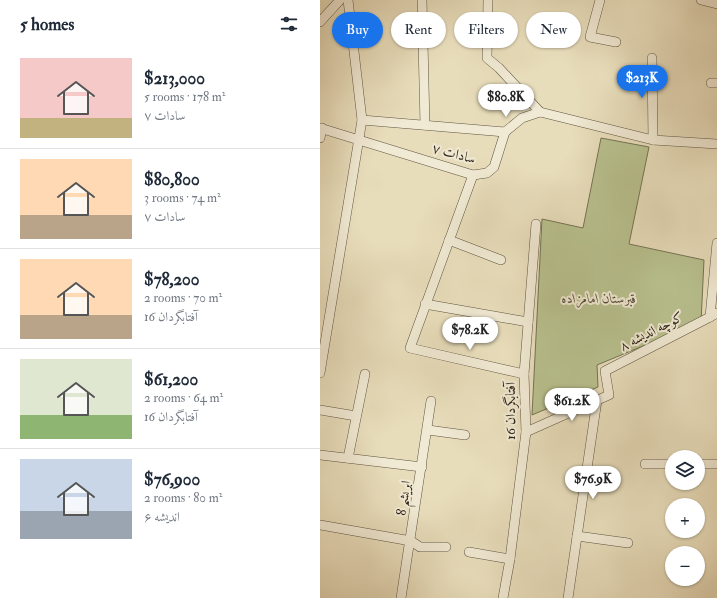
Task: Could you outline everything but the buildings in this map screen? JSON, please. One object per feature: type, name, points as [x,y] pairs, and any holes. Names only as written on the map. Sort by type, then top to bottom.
[{"type":"street","points":[[320,22],[340,0]]},
{"type":"street","points":[[320,373],[357,140],[362,120],[348,0]]},
{"type":"street","points":[[422,0],[425,125]]},
{"type":"street","points":[[488,0],[486,58],[499,68],[540,112]]},
{"type":"street","points":[[600,0],[590,36],[616,42]]},
{"type":"street","points":[[701,0],[717,4]]},
{"type":"street","points":[[652,58],[653,140]]},
{"type":"street","points":[[362,120],[505,132],[522,118],[540,112],[653,140],[717,144]]},
{"type":"street","points":[[320,138],[321,128]]},
{"type":"street","name":"سادات ۷","points":[[321,128],[473,175],[487,173],[494,167],[505,132]]},
{"type":"street","points":[[473,175],[410,348],[524,374]]},
{"type":"street","name":"آفتابگردان 16","points":[[503,598],[510,559],[526,432],[524,374],[536,224]]},
{"type":"street","points":[[449,240],[501,260]]},
{"type":"street","points":[[714,315],[714,259],[717,243]]},
{"type":"street","points":[[425,304],[528,322]]},
{"type":"street","name":"کوچه اندیشه ۸","points":[[597,400],[609,394],[605,371],[714,315]]},
{"type":"street","points":[[348,458],[365,374]]},
{"type":"street","points":[[526,432],[597,400]]},
{"type":"street","points":[[571,598],[577,536],[597,400]]},
{"type":"street","name":"ابریشم 8","points":[[401,598],[432,401]]},
{"type":"street","points":[[320,410],[356,416]]},
{"type":"street","points":[[428,430],[465,435]]},
{"type":"street","points":[[320,455],[422,467]]},
{"type":"street","points":[[645,464],[665,464]]},
{"type":"street","points":[[705,464],[717,464]]},
{"type":"street","points":[[320,525],[410,541],[420,547],[446,547]]},
{"type":"street","points":[[577,536],[628,543]]},
{"type":"street","points":[[470,552],[510,559]]},
{"type":"green space","name":"قبرستان امامزاده","points":[[601,138],[649,147],[629,244],[704,260],[701,322],[597,365],[598,387],[532,415],[542,219],[583,228]]}]
